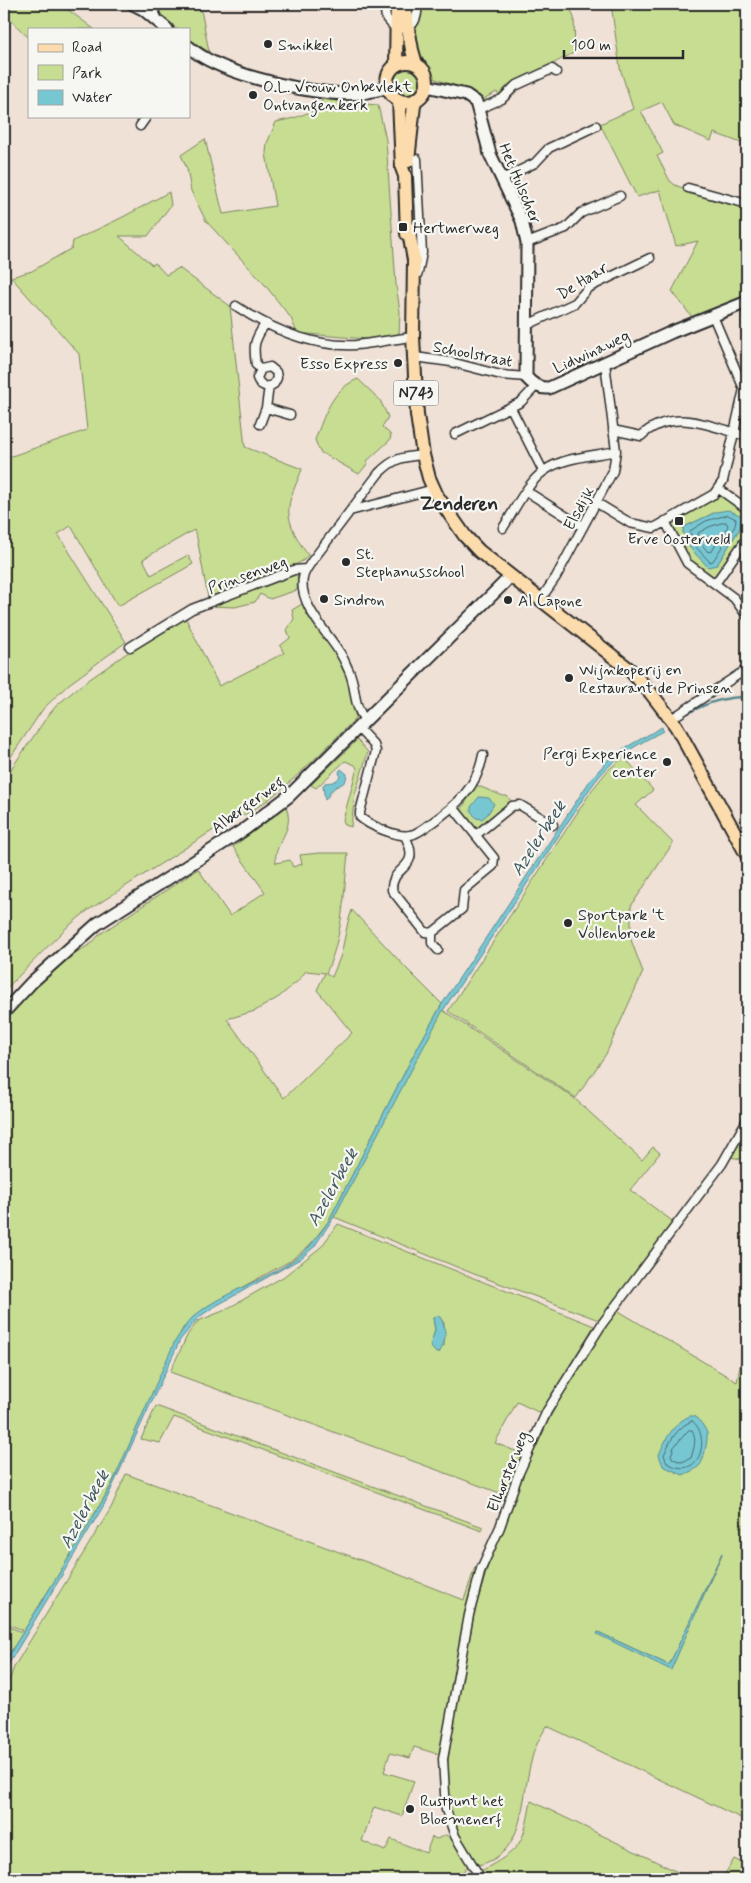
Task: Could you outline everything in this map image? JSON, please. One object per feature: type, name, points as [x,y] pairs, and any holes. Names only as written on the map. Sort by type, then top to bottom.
[{"type":"main road","points":[[397,4],[402,28],[416,64],[424,71],[427,86],[424,92],[416,99],[408,102],[393,96],[388,87],[390,72],[396,65],[402,28],[404,4]]},
{"type":"main road","points":[[396,65],[406,62],[416,64]]},
{"type":"main road","name":"N743","points":[[413,318],[406,283],[408,227],[405,176],[416,99]]},
{"type":"main road","name":"N743","points":[[399,100],[402,168],[405,176]]},
{"type":"main road","name":"N743","points":[[408,227],[414,260],[413,337],[417,415],[423,455],[434,489],[448,514],[479,551],[629,670],[650,692],[671,719],[699,766],[747,855]]},
{"type":"street","points":[[133,4],[166,28]]},
{"type":"street","points":[[151,4],[157,20]]},
{"type":"street","points":[[384,4],[386,18],[402,28],[416,18],[418,8],[416,4]]},
{"type":"street","points":[[190,51],[235,71],[307,89],[332,93],[352,93],[388,87]]},
{"type":"street","points":[[427,86],[466,95],[474,99],[478,109],[502,99],[515,86],[532,77],[552,69],[556,72]]},
{"type":"street","name":"Het Hulscher","points":[[478,109],[490,154],[522,220],[527,243],[526,377]]},
{"type":"street","points":[[140,126],[146,118]]},
{"type":"street","points":[[502,179],[535,163],[549,148],[596,126]]},
{"type":"street","points":[[413,278],[419,272],[422,253],[417,159]]},
{"type":"street","points":[[688,188],[747,204]]},
{"type":"street","points":[[527,243],[566,228],[581,213],[620,196]]},
{"type":"street","points":[[407,207],[420,206]]},
{"type":"street","name":"De Haar","points":[[527,325],[575,303],[588,288],[650,258]]},
{"type":"street","name":"Lidwinaweg","points":[[455,434],[511,408],[526,398],[536,386],[543,389],[549,388],[672,332],[747,302]]},
{"type":"street","points":[[236,306],[265,324],[292,336],[338,345],[413,337]]},
{"type":"street","points":[[596,503],[630,523],[654,528],[714,494],[718,489],[723,481],[746,389],[713,316]]},
{"type":"street","points":[[261,368],[257,375],[257,380],[263,386],[269,386],[276,381],[276,372],[270,367],[261,368],[256,365],[253,347],[265,324]]},
{"type":"street","name":"Schoolstraat","points":[[415,358],[451,362],[501,375],[526,377]]},
{"type":"street","name":"Elsdijk","points":[[545,593],[613,471],[616,451],[605,363]]},
{"type":"street","points":[[526,377],[536,386]]},
{"type":"street","points":[[260,424],[270,392],[269,386]]},
{"type":"street","points":[[266,408],[290,415]]},
{"type":"street","points":[[511,408],[543,471]]},
{"type":"street","points":[[613,430],[641,436],[658,424],[678,419],[747,436]]},
{"type":"street","points":[[503,528],[526,491],[543,471],[565,462],[616,451]]},
{"type":"street","points":[[306,569],[367,486],[389,463],[397,458],[423,455]]},
{"type":"street","points":[[350,511],[434,489]]},
{"type":"street","points":[[718,489],[747,509]]},
{"type":"street","points":[[526,491],[583,527]]},
{"type":"street","points":[[664,521],[687,563],[734,598],[747,616]]},
{"type":"street","points":[[715,584],[747,538]]},
{"type":"street","name":"Prinsenweg","points":[[130,647],[192,609],[294,570],[306,569],[302,580],[306,600],[313,614],[340,653],[350,674],[362,725],[376,751],[360,817],[366,822],[405,836]]},
{"type":"street","name":"Albergerweg","points":[[4,1012],[32,982],[98,924],[265,815],[289,796],[510,576]]},
{"type":"street","points":[[671,719],[747,669]]},
{"type":"street","points":[[454,808],[494,858],[493,866],[464,890],[462,909],[432,933],[425,932],[392,890],[392,884],[412,856],[412,848],[405,836],[412,835],[454,808],[463,799],[480,767],[483,755]]},
{"type":"street","points":[[476,835],[512,806],[516,805],[520,805],[553,825]]},
{"type":"street","points":[[432,933],[432,943],[438,950]]},
{"type":"street","name":"Elhorsterweg","points":[[481,1879],[455,1836],[446,1810],[443,1759],[469,1615],[481,1569],[500,1527],[518,1474],[547,1411],[602,1324],[722,1164],[747,1120]]},
{"type":"green space","points":[[4,4],[70,4],[67,9],[93,28],[28,28],[28,37],[4,14]]},
{"type":"green space","points":[[156,4],[200,4],[209,52],[190,40],[190,28],[175,28],[162,17]]},
{"type":"green space","points":[[419,4],[569,4],[574,18],[575,52],[511,86],[500,97],[497,92],[485,98],[488,103],[483,104],[469,91],[433,78],[417,58],[414,25]]},
{"type":"green space","points":[[611,4],[747,4],[747,145],[714,133],[711,141],[674,125],[662,102],[641,111],[663,153],[657,156],[670,181],[675,185],[715,201],[747,208],[747,299],[694,320],[672,291],[698,241],[676,246],[660,190],[637,197],[600,124],[633,109],[620,68]]},
{"type":"green space","points":[[406,67],[417,71],[421,82],[417,93],[406,97],[395,93],[391,82],[395,71]]},
{"type":"green space","points":[[323,98],[340,102],[378,105],[386,140],[396,284],[400,312],[399,335],[378,340],[297,333],[291,318],[265,285],[206,221],[191,191],[187,169],[181,155],[205,139],[223,214],[275,206],[266,153],[267,143],[276,122],[294,118],[318,109]]},
{"type":"green space","points":[[169,192],[171,205],[148,236],[119,236],[152,265],[155,263],[166,275],[179,268],[230,306],[245,447],[302,469],[291,498],[289,513],[294,532],[308,555],[297,564],[208,598],[194,530],[143,559],[151,575],[188,555],[193,564],[118,606],[71,526],[58,534],[126,642],[69,684],[43,709],[4,767],[4,456],[6,458],[87,430],[79,354],[11,277],[32,271],[72,248],[73,241]]},
{"type":"green space","points":[[358,379],[380,400],[388,417],[382,427],[391,435],[390,440],[367,461],[368,463],[359,474],[320,452],[315,440],[335,396]]},
{"type":"green space","points":[[724,496],[747,512],[747,533],[719,572],[713,576],[693,563],[671,529],[673,523],[678,518]],"holes":[[[716,512],[740,528],[717,565],[690,548],[683,532],[684,527]]]},
{"type":"green space","points":[[298,573],[297,590],[270,599],[260,594],[255,602],[235,607],[209,606]]},
{"type":"green space","points":[[302,604],[344,667],[356,718],[312,762],[259,806],[242,816],[226,822],[87,911],[65,929],[4,991],[4,779],[47,717],[57,705],[80,686],[137,646],[185,617],[219,686],[284,653],[280,646],[290,638],[287,630],[294,619],[292,610]]},
{"type":"green space","points":[[357,740],[368,752],[355,794],[351,827],[345,825],[343,820],[357,768],[355,765],[345,761],[316,788],[311,785]]},
{"type":"green space","name":"Sportpark 't Vollenbroek","points":[[624,757],[653,790],[636,805],[673,843],[631,906],[631,940],[643,972],[606,1054],[576,1098],[448,1011],[592,790],[608,770]]},
{"type":"green space","points":[[476,785],[507,796],[512,802],[480,828],[474,828],[461,810]]},
{"type":"green space","points":[[286,807],[288,823],[277,850],[276,863],[290,860],[293,867],[302,864],[300,855],[348,853],[339,929],[332,959],[326,973],[332,977],[341,955],[352,910],[442,1004],[413,1056],[328,1222],[309,1246],[290,1261],[208,1306],[183,1328],[111,1486],[4,1663],[4,1624],[21,1632],[22,1630],[4,1622],[4,1019],[59,962],[91,944],[100,934],[198,869],[230,916],[265,892],[233,847]],"holes":[[[306,971],[325,973],[317,990],[352,1033],[284,1098],[227,1019],[255,1011],[279,997],[299,980]]]},
{"type":"green space","points":[[441,1009],[574,1098],[642,1160],[653,1147],[660,1153],[630,1190],[675,1223],[599,1320],[474,1274],[334,1217]]},
{"type":"green space","points":[[747,1126],[747,1160],[730,1157]]},
{"type":"green space","points":[[338,1224],[594,1326],[552,1394],[542,1414],[517,1402],[495,1443],[523,1454],[508,1496],[170,1372],[188,1334],[198,1321],[223,1311],[283,1277],[321,1247]],"holes":[[[433,1318],[440,1318],[444,1323],[444,1346],[432,1341],[435,1330]]]},
{"type":"green space","points":[[617,1310],[737,1382],[747,1330],[747,1821],[547,1726],[532,1757],[519,1824],[513,1838],[505,1850],[494,1859],[478,1865],[455,1830],[450,1810],[447,1768],[474,1613],[488,1566],[521,1479],[541,1435],[588,1349]],"holes":[[[722,1554],[671,1669],[598,1632],[669,1665]]]},
{"type":"green space","points":[[156,1406],[483,1527],[482,1531],[174,1417],[160,1443],[141,1439]]},
{"type":"green space","points":[[126,1474],[380,1567],[464,1600],[475,1567],[478,1570],[457,1662],[441,1755],[414,1747],[410,1758],[390,1753],[384,1772],[414,1781],[402,1816],[374,1807],[362,1841],[385,1851],[391,1839],[426,1853],[432,1837],[437,1839],[445,1835],[452,1838],[469,1865],[456,1879],[4,1879],[4,1696],[14,1667],[111,1508]]},
{"type":"green space","points":[[531,1801],[692,1879],[484,1879],[481,1871],[505,1857],[518,1845],[525,1828]]},
{"type":"green space","points":[[734,1859],[747,1865],[747,1879],[722,1879]]},
{"type":"water","points":[[728,510],[742,516],[740,528],[717,565],[708,567],[690,548],[683,532],[684,527],[716,512]]},
{"type":"water","points":[[662,727],[663,731],[620,756],[603,772],[587,793],[442,1012],[334,1217],[314,1247],[300,1259],[199,1317],[180,1340],[104,1505],[8,1665],[4,1678],[4,1663],[111,1486],[174,1343],[192,1318],[205,1308],[283,1267],[310,1246],[328,1222],[413,1056],[442,1004],[591,779],[608,760],[623,749]]},
{"type":"water","points":[[341,769],[347,774],[345,781],[333,789],[325,800],[323,786],[325,783],[337,780]]},
{"type":"water","points":[[479,797],[489,798],[494,804],[482,819],[476,818],[471,811],[471,807]]},
{"type":"water","points":[[436,1316],[440,1317],[445,1330],[444,1344],[439,1353],[436,1353],[430,1346],[435,1330],[433,1318]]},
{"type":"water","points":[[690,1416],[695,1416],[703,1426],[707,1433],[707,1440],[700,1465],[683,1475],[663,1466],[659,1455],[675,1427]]},
{"type":"water","points":[[722,1553],[671,1670],[597,1634],[598,1632],[669,1665]]},
{"type":"waterway","name":"Azelerbeek","points":[[686,714],[715,701],[747,697]]},
{"type":"place","name":"Smikkel","points":[[268,44]]},
{"type":"place","name":"O.L. Vrouw Onbevlekt Ontvangenkerk","points":[[253,95]]},
{"type":"place","name":"Hertmerweg","points":[[403,227]]},
{"type":"place","name":"Esso Express","points":[[398,363]]},
{"type":"place","name":"Erve Oosterveld","points":[[679,521]]},
{"type":"place","name":"St. Stephanusschool","points":[[346,562]]},
{"type":"place","name":"Sindron","points":[[324,599]]},
{"type":"place","name":"Al Capone","points":[[508,600]]},
{"type":"place","name":"Wijnkoperij en Restaurant de Prinsen","points":[[569,678]]},
{"type":"place","name":"Pergi Experience center","points":[[667,762]]},
{"type":"place","name":"Sportpark 't Vollenbroek","points":[[568,923]]},
{"type":"place","name":"Rustpunt het Bloemenerf","points":[[410,1809]]},
{"type":"district","name":"Zenderen","points":[[459,503]]}]
